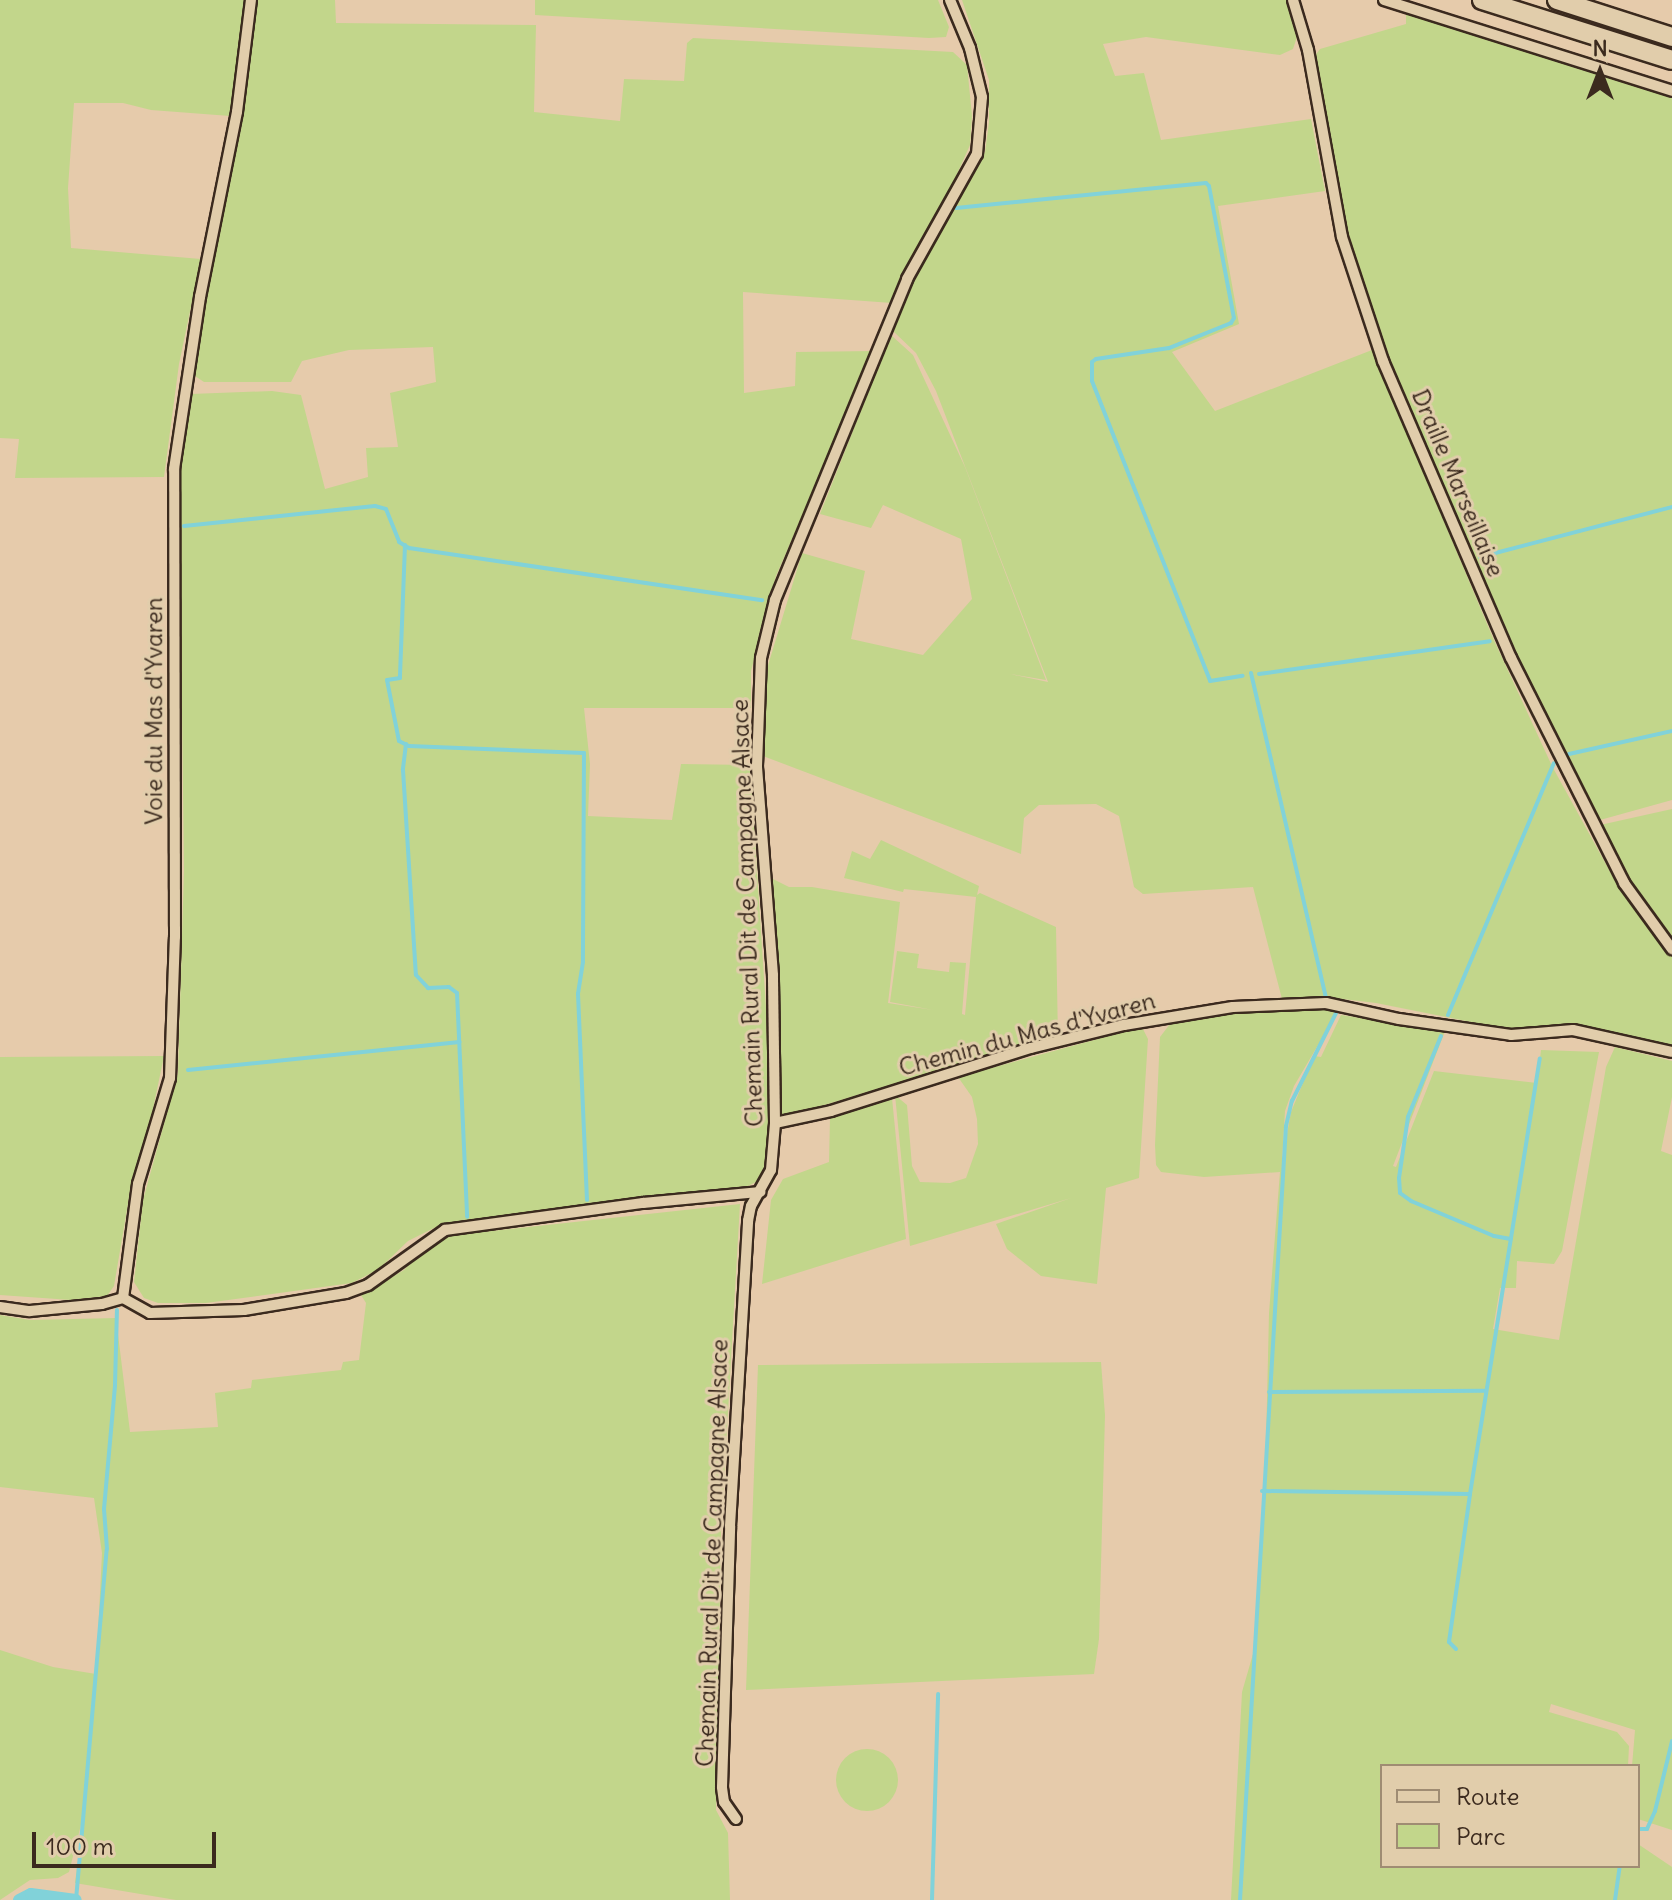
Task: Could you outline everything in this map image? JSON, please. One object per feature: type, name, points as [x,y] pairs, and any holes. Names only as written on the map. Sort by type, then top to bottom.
[{"type":"highway","points":[[1482,0],[1672,60]]},
{"type":"highway","points":[[1557,0],[1672,37]]},
{"type":"street","name":"Voie du Mas d'Yvaren","points":[[123,1298],[138,1184],[170,1078],[175,937],[174,469],[200,297],[237,112],[251,0]]},
{"type":"street","name":"Chemain Rural Dit de Campagne Alsace","points":[[736,1819],[724,1802],[722,1787],[730,1526],[748,1221],[771,1170],[775,1123],[773,975],[757,766],[761,658],[780,588],[907,279],[977,154],[982,97],[970,48],[950,0]]},
{"type":"street","name":"Draille Marseillaise","points":[[1293,0],[1308,50],[1342,237],[1383,361],[1518,672],[1624,883],[1672,949]]},
{"type":"street","points":[[1384,0],[1672,91]]},
{"type":"street","name":"Chemin du Mas d'Yvaren","points":[[775,1123],[831,1111],[1031,1048],[1154,1019],[1233,1007],[1326,1003],[1399,1019],[1511,1035],[1573,1030],[1672,1052]]},
{"type":"street","points":[[0,1307],[30,1311],[102,1304],[123,1298],[150,1313],[244,1310],[346,1293],[368,1285],[445,1230],[643,1203],[760,1192]]},
{"type":"green space","points":[[0,0],[245,0],[230,116],[151,110],[123,103],[74,103],[68,188],[71,248],[201,259],[179,364],[164,477],[15,478],[19,439],[0,438]]},
{"type":"green space","points":[[256,0],[335,0],[336,23],[536,25],[534,112],[620,121],[624,79],[684,81],[687,43],[693,38],[953,52],[967,65],[972,116],[970,145],[946,199],[915,250],[892,303],[743,292],[744,393],[795,386],[796,352],[874,351],[776,576],[751,671],[751,708],[584,708],[590,764],[588,816],[672,820],[681,764],[750,765],[766,1008],[769,1122],[764,1169],[756,1182],[748,1186],[440,1225],[408,1241],[379,1269],[352,1283],[206,1303],[158,1303],[144,1298],[134,1282],[143,1200],[178,1073],[184,870],[179,474],[191,394],[272,391],[301,395],[325,489],[368,477],[366,448],[398,447],[390,393],[436,382],[433,347],[349,350],[302,361],[291,382],[204,382],[192,374],[235,150]]},
{"type":"green space","points":[[535,0],[938,0],[949,27],[946,37],[929,38],[535,15]]},
{"type":"green space","points":[[962,0],[1287,0],[1297,37],[1293,49],[1280,55],[1146,37],[1103,44],[1115,76],[1144,73],[1161,140],[1311,119],[1325,191],[1218,206],[1239,324],[1172,352],[1215,411],[1372,350],[1493,638],[1552,766],[1619,888],[1672,957],[1672,1046],[1576,1028],[1506,1029],[1376,1003],[1326,997],[1282,999],[1253,887],[1143,894],[1134,887],[1119,816],[1096,804],[1039,805],[1024,818],[1021,854],[763,756],[766,672],[802,553],[865,571],[851,639],[923,655],[972,599],[961,539],[883,505],[871,528],[820,514],[891,335],[913,355],[965,467],[1046,680],[1010,674],[1048,682],[936,391],[916,353],[893,331],[904,299],[985,152],[989,80]]},
{"type":"green space","points":[[1406,12],[1672,98],[1672,800],[1600,820],[1592,809],[1506,639],[1470,547],[1421,442],[1382,345],[1346,240],[1314,57],[1320,49],[1406,24]]},
{"type":"green space","points":[[1672,809],[1672,940],[1634,890],[1600,825]]},
{"type":"green space","points":[[881,840],[979,886],[977,895],[980,893],[1056,927],[1058,1040],[999,1052],[785,1117],[781,1113],[778,1083],[773,879],[789,887],[812,887],[900,902],[888,1003],[933,1010],[890,1002],[897,951],[919,954],[917,968],[949,972],[950,962],[966,963],[962,1014],[965,1015],[976,897],[904,889],[903,892],[844,878],[852,851],[870,859]]},
{"type":"green space","points":[[1304,1008],[1338,1011],[1294,1086],[1285,1111],[1282,1161],[1291,1112],[1314,1056],[1321,1057],[1341,1015],[1445,1031],[1393,1166],[1396,1167],[1434,1071],[1537,1083],[1541,1050],[1599,1052],[1562,1251],[1554,1264],[1517,1261],[1516,1288],[1500,1288],[1493,1329],[1559,1340],[1606,1067],[1615,1047],[1672,1061],[1672,1097],[1661,1151],[1672,1155],[1672,1830],[1640,1820],[1640,1764],[1632,1764],[1635,1730],[1551,1704],[1549,1712],[1617,1732],[1629,1746],[1628,1764],[1380,1764],[1380,1868],[1640,1868],[1640,1845],[1672,1867],[1672,1900],[1231,1900],[1242,1692],[1253,1654],[1265,1487],[1269,1313],[1280,1172],[1204,1177],[1161,1172],[1156,1165],[1155,1145],[1160,1037],[1170,1024],[1234,1011]]},
{"type":"green space","points":[[1142,1027],[1148,1039],[1139,1178],[1106,1188],[1097,1284],[1041,1276],[1007,1249],[996,1224],[1071,1198],[910,1246],[895,1095],[907,1105],[912,1166],[920,1182],[950,1183],[966,1178],[978,1144],[972,1097],[958,1077]]},
{"type":"green space","points":[[164,1056],[147,1138],[131,1186],[114,1286],[107,1296],[71,1300],[0,1295],[0,1057]]},
{"type":"green space","points":[[892,1098],[906,1239],[762,1284],[771,1200],[783,1179],[829,1162],[830,1118]]},
{"type":"green space","points":[[740,1204],[721,1533],[716,1810],[728,1833],[730,1900],[176,1900],[75,1883],[85,1809],[69,1872],[58,1878],[30,1880],[0,1900],[0,1650],[53,1667],[96,1674],[102,1553],[94,1498],[0,1487],[0,1315],[30,1320],[116,1318],[130,1432],[218,1427],[215,1393],[251,1388],[252,1380],[341,1370],[343,1362],[359,1360],[366,1303],[361,1295],[404,1270],[425,1247],[446,1236]]},
{"type":"green space","points":[[1101,1362],[1105,1415],[1099,1639],[1094,1674],[746,1690],[758,1365]]},
{"type":"green space","points":[[867,1749],[879,1751],[889,1758],[896,1768],[896,1792],[889,1802],[879,1809],[867,1811],[855,1809],[845,1802],[838,1792],[836,1780],[838,1768],[845,1758],[855,1751]]},
{"type":"waterway","points":[[956,208],[1206,183],[1209,186],[1234,318],[1231,323],[1169,348],[1096,359],[1092,362],[1092,381],[1210,681],[1243,676]]},
{"type":"waterway","points":[[184,526],[375,506],[386,509],[399,542],[409,548],[762,600]]},
{"type":"waterway","points":[[1480,557],[1672,507]]},
{"type":"waterway","points":[[405,545],[400,678],[387,680],[399,741],[409,746],[584,753],[583,962],[578,994],[587,1200]]},
{"type":"waterway","points":[[1259,674],[1490,641]]},
{"type":"waterway","points":[[1251,673],[1327,1001]]},
{"type":"waterway","points":[[1569,754],[1672,731]]},
{"type":"waterway","points":[[406,744],[403,770],[416,975],[428,988],[449,987],[457,993],[467,1217]]},
{"type":"waterway","points":[[1448,1015],[1554,763]]},
{"type":"waterway","points":[[1240,1900],[1286,1126],[1292,1101],[1336,1013]]},
{"type":"waterway","points":[[1441,1036],[1408,1117],[1399,1178],[1400,1193],[1411,1201],[1494,1236],[1511,1239]]},
{"type":"waterway","points":[[188,1070],[460,1042]]},
{"type":"waterway","points":[[1456,1649],[1449,1642],[1470,1494],[1540,1059]]},
{"type":"waterway","points":[[76,1900],[107,1549],[104,1509],[115,1385],[117,1310]]},
{"type":"waterway","points":[[1269,1392],[1485,1391]]},
{"type":"waterway","points":[[1262,1491],[1470,1494]]},
{"type":"waterway","points":[[932,1900],[938,1694]]},
{"type":"waterway","points":[[1640,1829],[1647,1829],[1655,1811],[1672,1741]]},
{"type":"waterway","points":[[1615,1900],[1620,1868]]},
{"type":"waterway","points":[[19,1900],[31,1894],[76,1900]]}]
